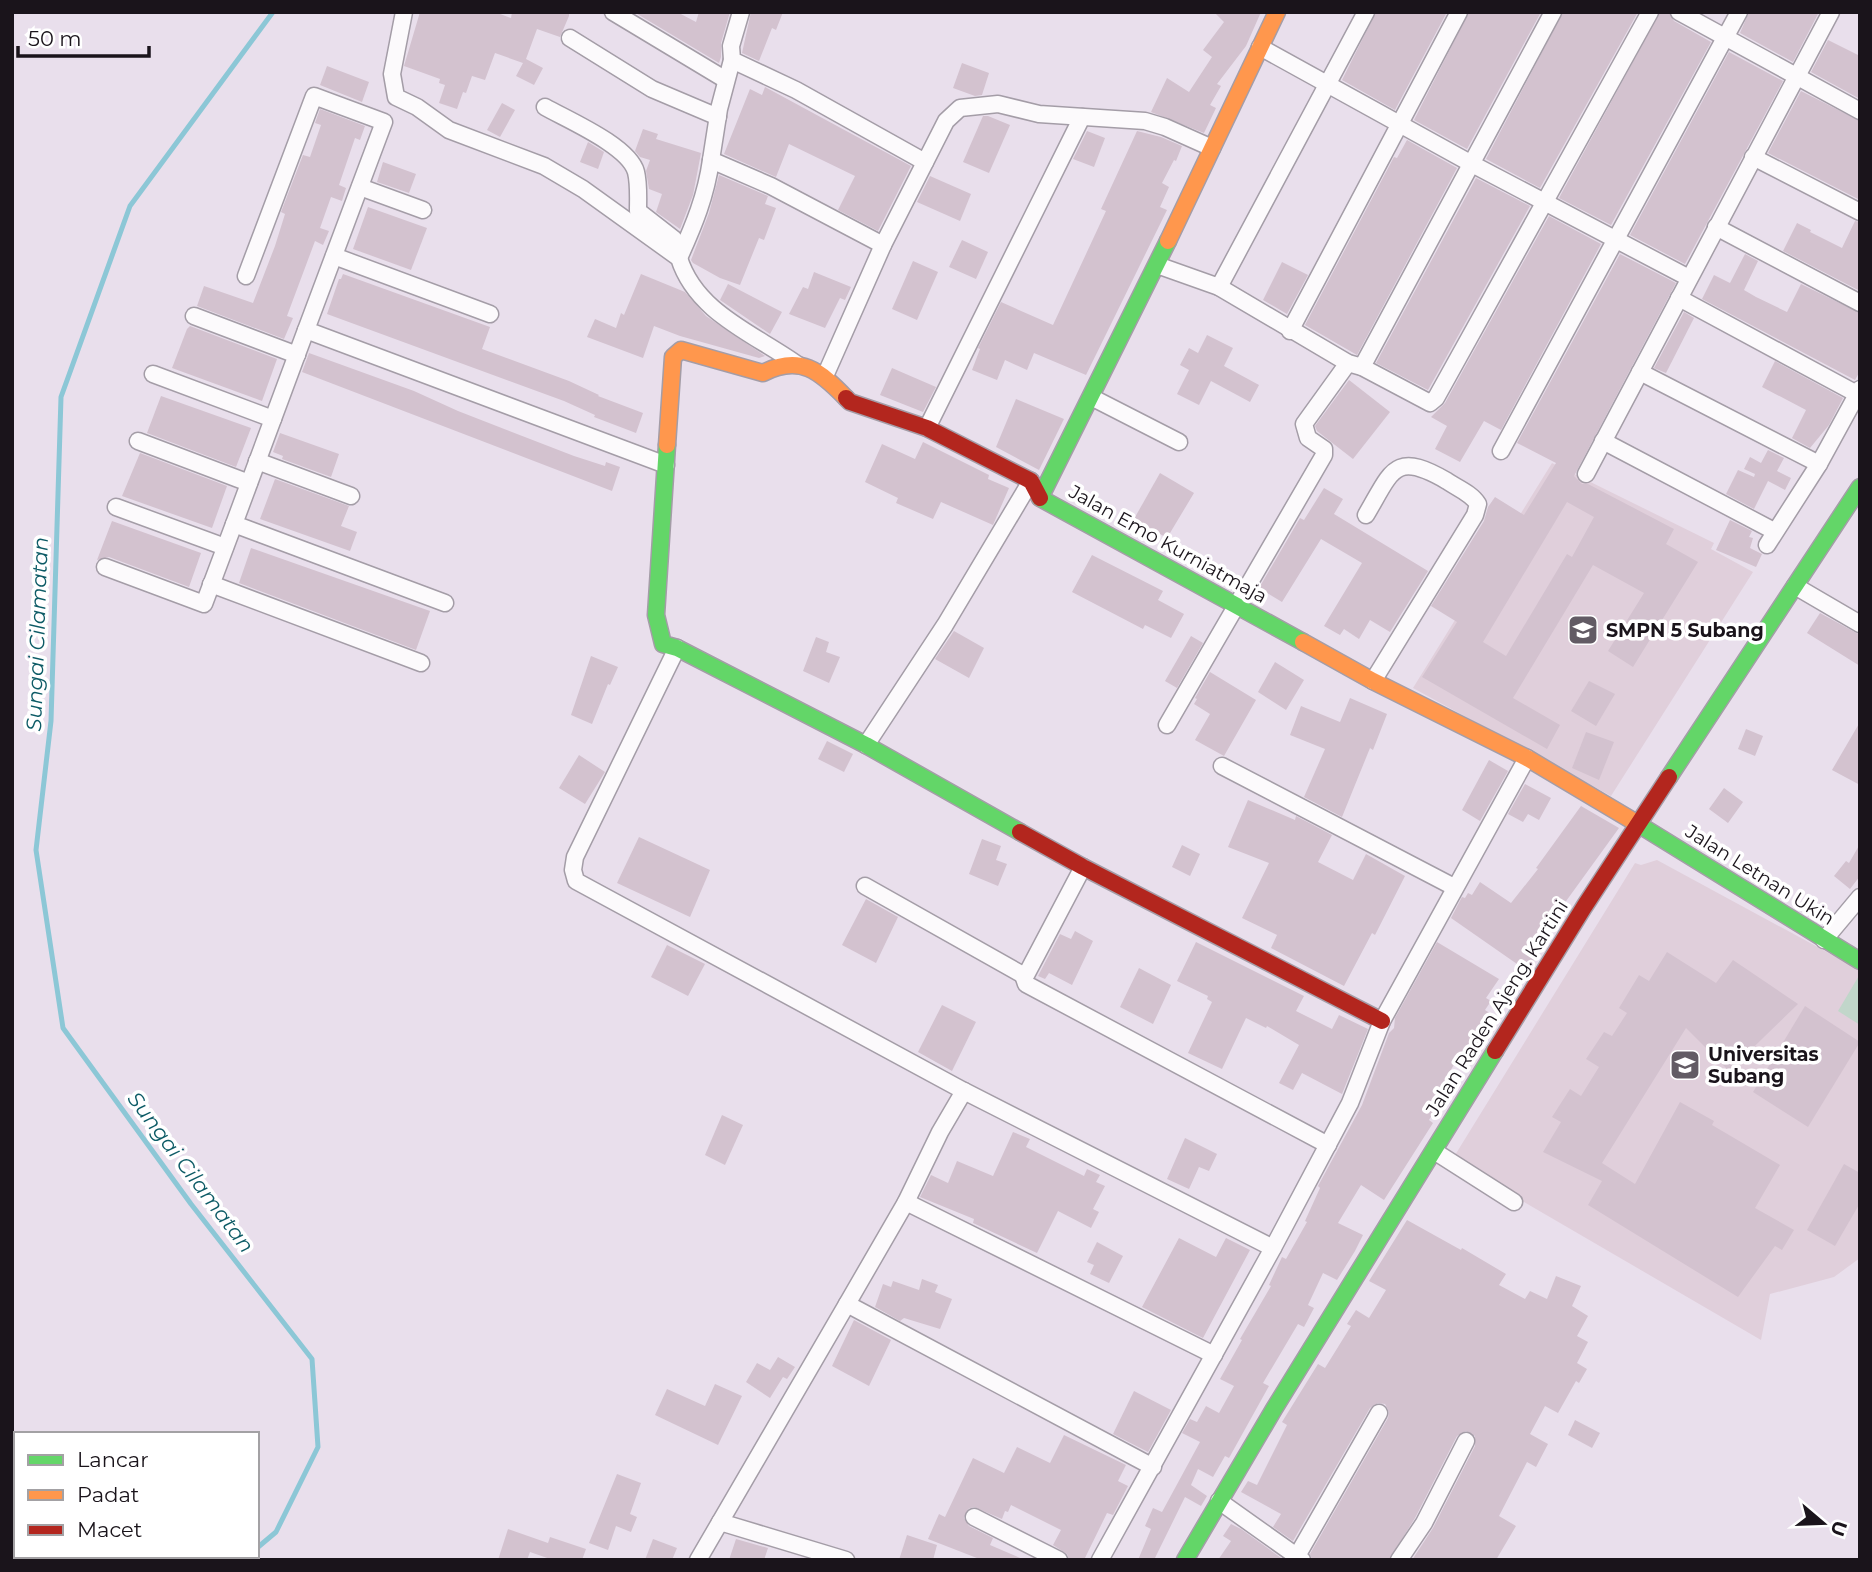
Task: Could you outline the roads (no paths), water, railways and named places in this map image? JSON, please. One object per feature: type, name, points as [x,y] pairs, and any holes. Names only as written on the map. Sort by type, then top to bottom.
[{"type":"street","points":[[404,12],[392,74],[396,97],[417,107],[449,130],[544,166],[583,189],[679,258]]},
{"type":"street","points":[[613,12],[726,80]]},
{"type":"street","points":[[679,258],[707,187],[718,117],[732,60],[731,46],[741,12]]},
{"type":"street","name":"Jalan Emo Kurniatmaja","points":[[1277,12],[1157,265],[1040,498],[1373,681],[1527,758],[1639,824]]},
{"type":"street","points":[[1219,287],[1366,12]]},
{"type":"street","points":[[1290,331],[1460,12]]},
{"type":"street","points":[[1167,725],[1324,455],[1324,449],[1308,438],[1304,424],[1355,365],[1472,164],[1553,12]]},
{"type":"street","points":[[1157,265],[1219,287],[1290,331],[1430,403],[1436,398],[1650,12]]},
{"type":"street","points":[[1679,12],[1860,111]]},
{"type":"street","points":[[1501,451],[1739,12]]},
{"type":"street","points":[[1586,474],[1831,12]]},
{"type":"street","points":[[570,38],[652,89],[718,117]]},
{"type":"street","points":[[1260,47],[1399,125],[1689,278]]},
{"type":"street","points":[[732,60],[796,90],[925,162]]},
{"type":"street","points":[[105,567],[204,604],[384,122],[314,96],[246,276]]},
{"type":"street","points":[[825,376],[883,245],[946,121],[960,108],[998,104],[1039,114],[1145,121],[1212,148]]},
{"type":"street","points":[[545,107],[613,146],[630,160],[636,172],[639,211],[674,239],[683,272],[706,302],[730,323],[777,349],[798,365],[825,376],[850,402],[927,428],[1031,481],[1040,498]]},
{"type":"street","points":[[927,428],[1082,117]]},
{"type":"street","points":[[1754,157],[1860,212]]},
{"type":"street","points":[[710,160],[771,186],[883,245]]},
{"type":"street","points":[[360,187],[423,210]]},
{"type":"street","points":[[1716,227],[1860,303]]},
{"type":"street","points":[[334,256],[490,314]]},
{"type":"street","points":[[1603,441],[1771,538],[1819,464],[1858,392],[1679,298]]},
{"type":"street","points":[[194,316],[297,355]]},
{"type":"street","points":[[306,330],[666,465]]},
{"type":"street","points":[[798,365],[780,364],[763,373],[681,349],[674,358],[657,573],[656,615],[663,644],[677,648],[866,745],[1083,867],[1382,1021]]},
{"type":"street","points":[[1640,372],[1819,464]]},
{"type":"street","points":[[153,374],[273,419]]},
{"type":"street","points":[[1091,397],[1179,442]]},
{"type":"street","points":[[138,441],[249,483]]},
{"type":"street","points":[[257,461],[351,496]]},
{"type":"street","points":[[1366,515],[1390,474],[1408,466],[1426,469],[1466,493],[1478,504],[1475,515],[1373,681]]},
{"type":"street","points":[[866,745],[944,625],[1031,481]]},
{"type":"street","name":"Jalan Raden Ajeng. Kartini","points":[[1185,1560],[1584,907],[1860,487]]},
{"type":"street","points":[[116,507],[225,547]]},
{"type":"street","points":[[234,524],[444,603]]},
{"type":"street","points":[[211,584],[421,663]]},
{"type":"street","points":[[1795,586],[1860,624]]},
{"type":"street","points":[[677,648],[575,857],[573,870],[576,881],[964,1091],[1273,1248]]},
{"type":"street","points":[[1100,1560],[1350,1104],[1382,1021],[1527,758]]},
{"type":"street","points":[[1222,766],[1454,887]]},
{"type":"street","name":"Jalan Letnan Ukin","points":[[1639,824],[1860,961]]},
{"type":"street","points":[[1023,975],[1025,977],[1083,867]]},
{"type":"street","points":[[865,886],[1023,975],[1029,986],[1328,1145]]},
{"type":"street","points":[[1824,940],[1860,897]]},
{"type":"street","points":[[698,1560],[906,1202],[940,1132],[964,1091]]},
{"type":"street","points":[[1434,1151],[1514,1202]]},
{"type":"street","points":[[906,1202],[1214,1355]]},
{"type":"street","points":[[847,1304],[1153,1467]]},
{"type":"street","points":[[1219,1502],[1300,1558],[1379,1413]]},
{"type":"street","points":[[1399,1560],[1424,1522],[1466,1441]]},
{"type":"street","points":[[974,1517],[1059,1560]]},
{"type":"street","points":[[720,1522],[846,1560]]},
{"type":"waterway","name":"Sungai Cilamatan","points":[[259,1546],[276,1532],[318,1447],[312,1359],[191,1204],[63,1028],[36,850],[51,721],[61,397],[130,206],[273,12]]},
{"type":"place","name":"SMPN 5 Subang","points":[[1583,630]]},
{"type":"place","name":"Universitas Subang","points":[[1685,1065]]}]
